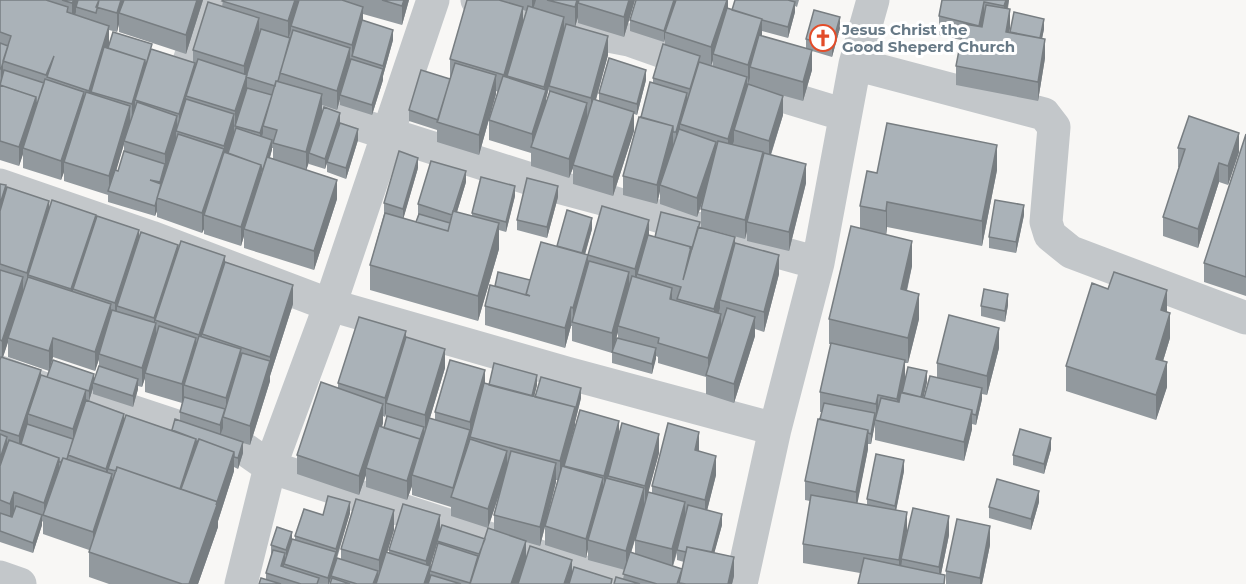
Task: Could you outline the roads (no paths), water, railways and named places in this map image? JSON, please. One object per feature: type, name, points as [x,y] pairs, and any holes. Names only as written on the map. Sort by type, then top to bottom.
[{"type":"street","points":[[210,0],[186,67],[218,78]]},
{"type":"street","points":[[241,584],[270,467],[330,305],[433,0]]},
{"type":"street","points":[[477,0],[577,30],[629,40],[711,69],[710,74],[845,115]]},
{"type":"street","points":[[741,584],[774,429],[818,263],[855,64],[873,0]]},
{"type":"street","points":[[155,53],[188,64]]},
{"type":"street","points":[[855,64],[1044,114],[1054,126],[1046,222],[1050,235],[1071,252],[1246,318]]},
{"type":"street","points":[[272,96],[543,183],[818,263]]},
{"type":"street","points":[[0,185],[151,237],[330,305],[774,429]]},
{"type":"street","points":[[0,372],[87,405],[125,409],[243,448],[270,467],[494,540],[618,584]]},
{"type":"street","points":[[0,577],[20,584]]},
{"type":"place","name":"Jesus Christ the Good Sheperd Church","points":[[823,38]]}]
